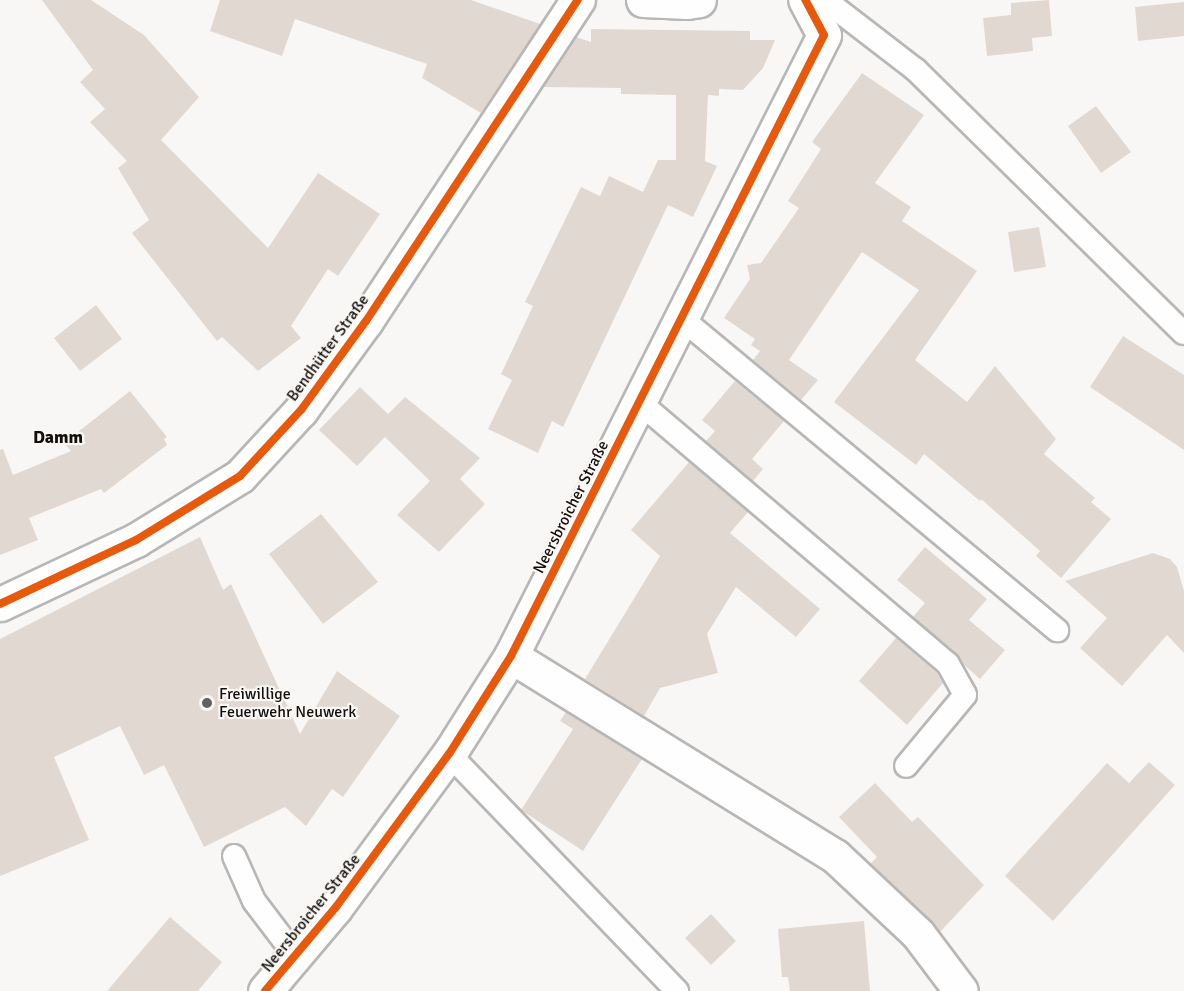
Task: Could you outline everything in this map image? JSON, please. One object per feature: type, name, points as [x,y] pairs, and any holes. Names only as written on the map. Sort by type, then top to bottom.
[{"type":"street","name":"Bendhütter Straße","points":[[0,604],[136,540],[240,476],[301,410],[366,321],[578,0]]},
{"type":"street","points":[[642,0],[687,2],[699,0]]},
{"type":"street","name":"Neersbroicher Straße","points":[[265,991],[336,907],[449,754],[511,656],[824,35],[805,0]]},
{"type":"street","points":[[511,656],[835,856],[918,934],[960,991]]},
{"type":"lane","points":[[825,0],[916,69],[1184,333]]},
{"type":"lane","points":[[681,318],[1058,630]]},
{"type":"lane","points":[[639,402],[948,664],[966,695],[906,766]]},
{"type":"lane","points":[[449,754],[677,991]]},
{"type":"lane","points":[[234,856],[254,901],[295,955]]},
{"type":"building","points":[[42,0],[91,0],[144,35],[199,97],[161,140],[268,248],[318,173],[380,214],[338,276],[328,269],[291,326],[301,338],[258,371],[222,337],[217,341],[132,233],[149,220],[118,168],[127,161],[90,122],[105,109],[80,82],[93,70]]},
{"type":"building","points":[[220,0],[471,0],[540,24],[481,113],[422,78],[427,64],[295,19],[282,56],[210,31]]},
{"type":"building","points":[[1049,0],[1052,36],[1032,38],[1033,51],[987,56],[983,18],[1011,15],[1011,3]]},
{"type":"building","points":[[1184,2],[1184,36],[1138,41],[1135,7]]},
{"type":"building","points":[[591,29],[750,31],[750,40],[775,40],[763,68],[743,90],[719,89],[719,96],[708,95],[705,161],[717,166],[693,217],[668,205],[563,427],[552,421],[538,453],[488,429],[512,380],[501,374],[533,306],[525,302],[581,187],[600,196],[609,176],[643,192],[658,160],[676,160],[676,95],[621,94],[621,88],[543,87],[576,37],[591,42]]},
{"type":"building","points":[[862,73],[924,115],[875,183],[911,207],[902,221],[977,271],[915,360],[967,402],[995,366],[1056,439],[1044,454],[1095,498],[1091,502],[1111,519],[1061,578],[1036,556],[1040,551],[981,499],[980,501],[924,454],[916,465],[834,402],[919,290],[862,252],[789,360],[818,380],[801,400],[753,360],[760,351],[751,345],[755,339],[724,318],[750,279],[747,265],[761,263],[799,208],[788,201],[821,149],[812,142]]},
{"type":"building","points":[[1096,106],[1131,152],[1101,173],[1068,126]]},
{"type":"building","points":[[1039,227],[1046,267],[1014,272],[1008,232]]},
{"type":"building","points":[[96,305],[122,339],[80,371],[54,338]]},
{"type":"building","points":[[1123,336],[1184,375],[1184,450],[1090,387]]},
{"type":"building","points":[[735,381],[784,421],[752,459],[763,469],[753,481],[706,441],[715,431],[702,420]]},
{"type":"building","points":[[360,387],[388,414],[405,397],[480,458],[460,479],[485,504],[439,552],[397,515],[430,481],[385,437],[357,466],[319,430]]},
{"type":"building","points":[[130,391],[167,437],[164,439],[167,445],[104,493],[101,489],[29,518],[38,540],[0,555],[0,450],[3,449],[13,475],[71,451],[64,443]]},
{"type":"building","points":[[689,462],[748,512],[730,533],[820,609],[796,637],[736,587],[707,634],[718,673],[660,688],[644,716],[585,679],[660,556],[631,530]]},
{"type":"building","points":[[321,514],[378,582],[323,624],[269,554]]},
{"type":"building","points":[[200,537],[223,590],[231,584],[300,734],[337,671],[400,716],[343,797],[332,789],[306,826],[285,807],[204,847],[164,765],[144,775],[120,726],[54,757],[89,840],[0,876],[0,639]]},
{"type":"building","points":[[925,547],[987,599],[969,620],[1005,650],[980,679],[963,664],[957,654],[913,617],[925,603],[897,580]]},
{"type":"building","points":[[1153,553],[1170,559],[1177,567],[1184,591],[1184,653],[1167,635],[1122,686],[1080,648],[1107,618],[1065,581]]},
{"type":"building","points":[[896,638],[937,673],[943,683],[907,725],[859,681]]},
{"type":"building","points":[[566,712],[642,759],[583,851],[521,810],[573,729],[560,721]]},
{"type":"building","points":[[1149,762],[1175,785],[1053,921],[1005,876],[1107,763],[1129,783]]},
{"type":"building","points":[[875,783],[912,822],[918,817],[984,885],[940,932],[870,864],[877,857],[839,817]]},
{"type":"building","points":[[711,914],[736,941],[711,965],[685,938]]},
{"type":"building","points":[[170,917],[222,962],[198,991],[107,991]]},
{"type":"building","points":[[864,921],[870,991],[790,991],[788,977],[782,977],[778,929]]},
{"type":"cycle path","points":[[0,604],[136,540],[240,476],[301,410],[366,321],[578,0]]},
{"type":"cycle path","points":[[265,991],[336,907],[449,754],[511,656],[824,35],[805,0]]},
{"type":"place","name":"Freiwillige Feuerwehr Neuwerk","points":[[207,703]]},
{"type":"district","name":"Damm","points":[[58,437]]}]
